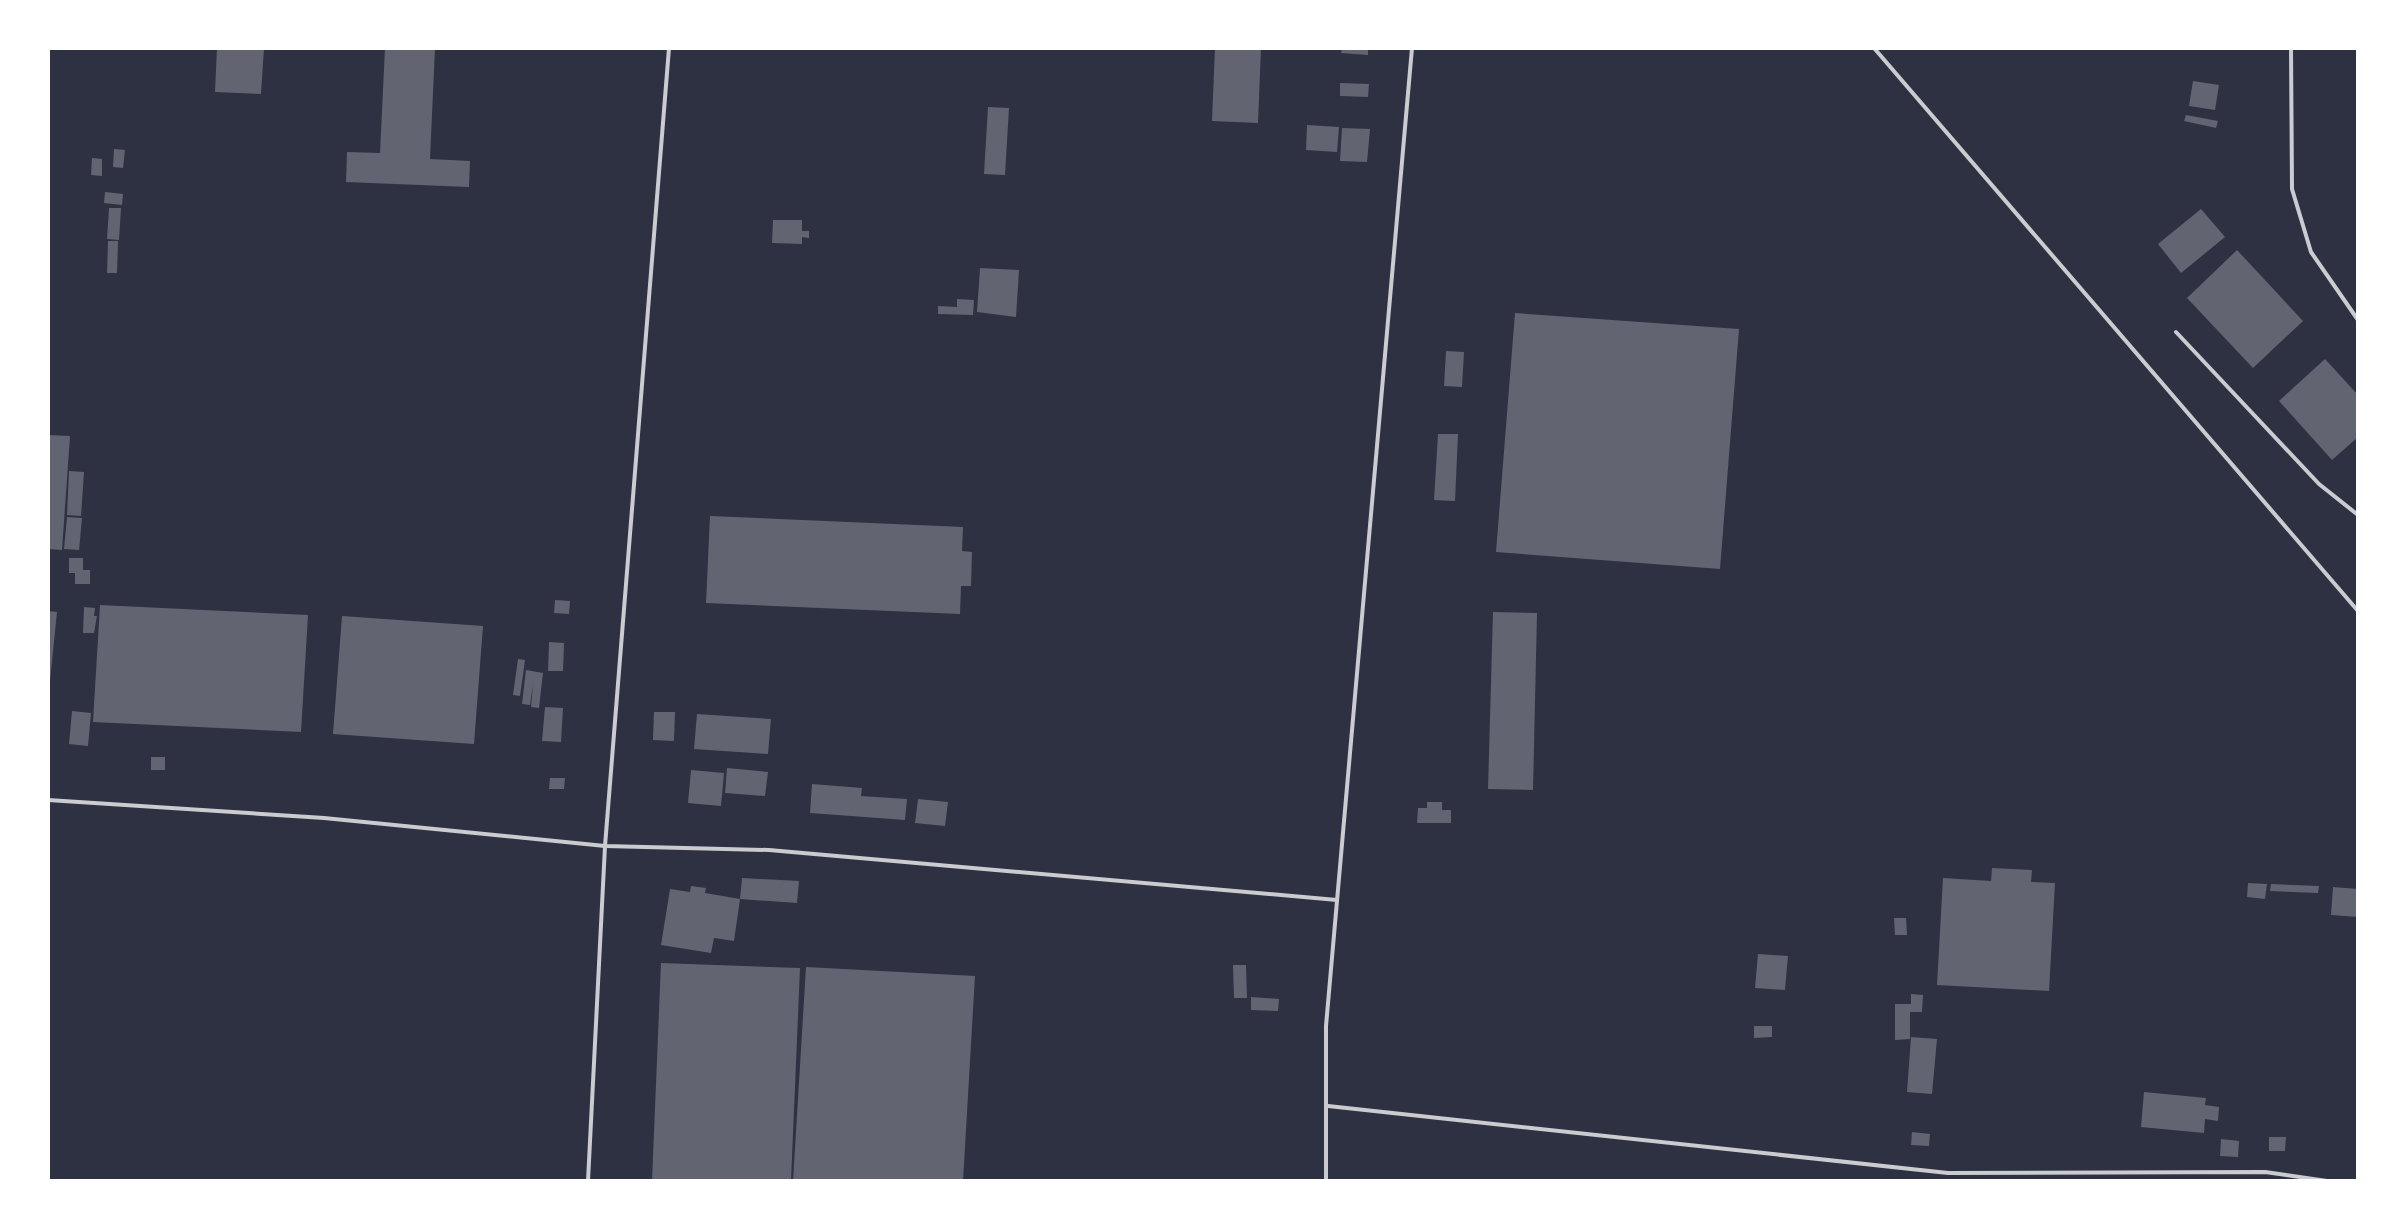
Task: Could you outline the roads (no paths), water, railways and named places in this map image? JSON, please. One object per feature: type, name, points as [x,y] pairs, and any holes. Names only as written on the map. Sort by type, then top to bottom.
[{"type":"lane","points":[[588,1181],[605,846],[669,48]]},
{"type":"lane","points":[[1326,1181],[1326,1026],[1412,48]]},
{"type":"lane","points":[[1874,48],[2358,611]]},
{"type":"lane","points":[[2291,48],[2292,189],[2311,252],[2358,320]]},
{"type":"lane","points":[[2176,332],[2319,484],[2358,515]]},
{"type":"lane","points":[[48,800],[324,818],[605,846],[769,850],[1337,900]]},
{"type":"lane","points":[[1328,1106],[1948,1173],[2265,1172],[2327,1181]]},
{"type":"lane","points":[[2264,1181],[2265,1172]]}]
